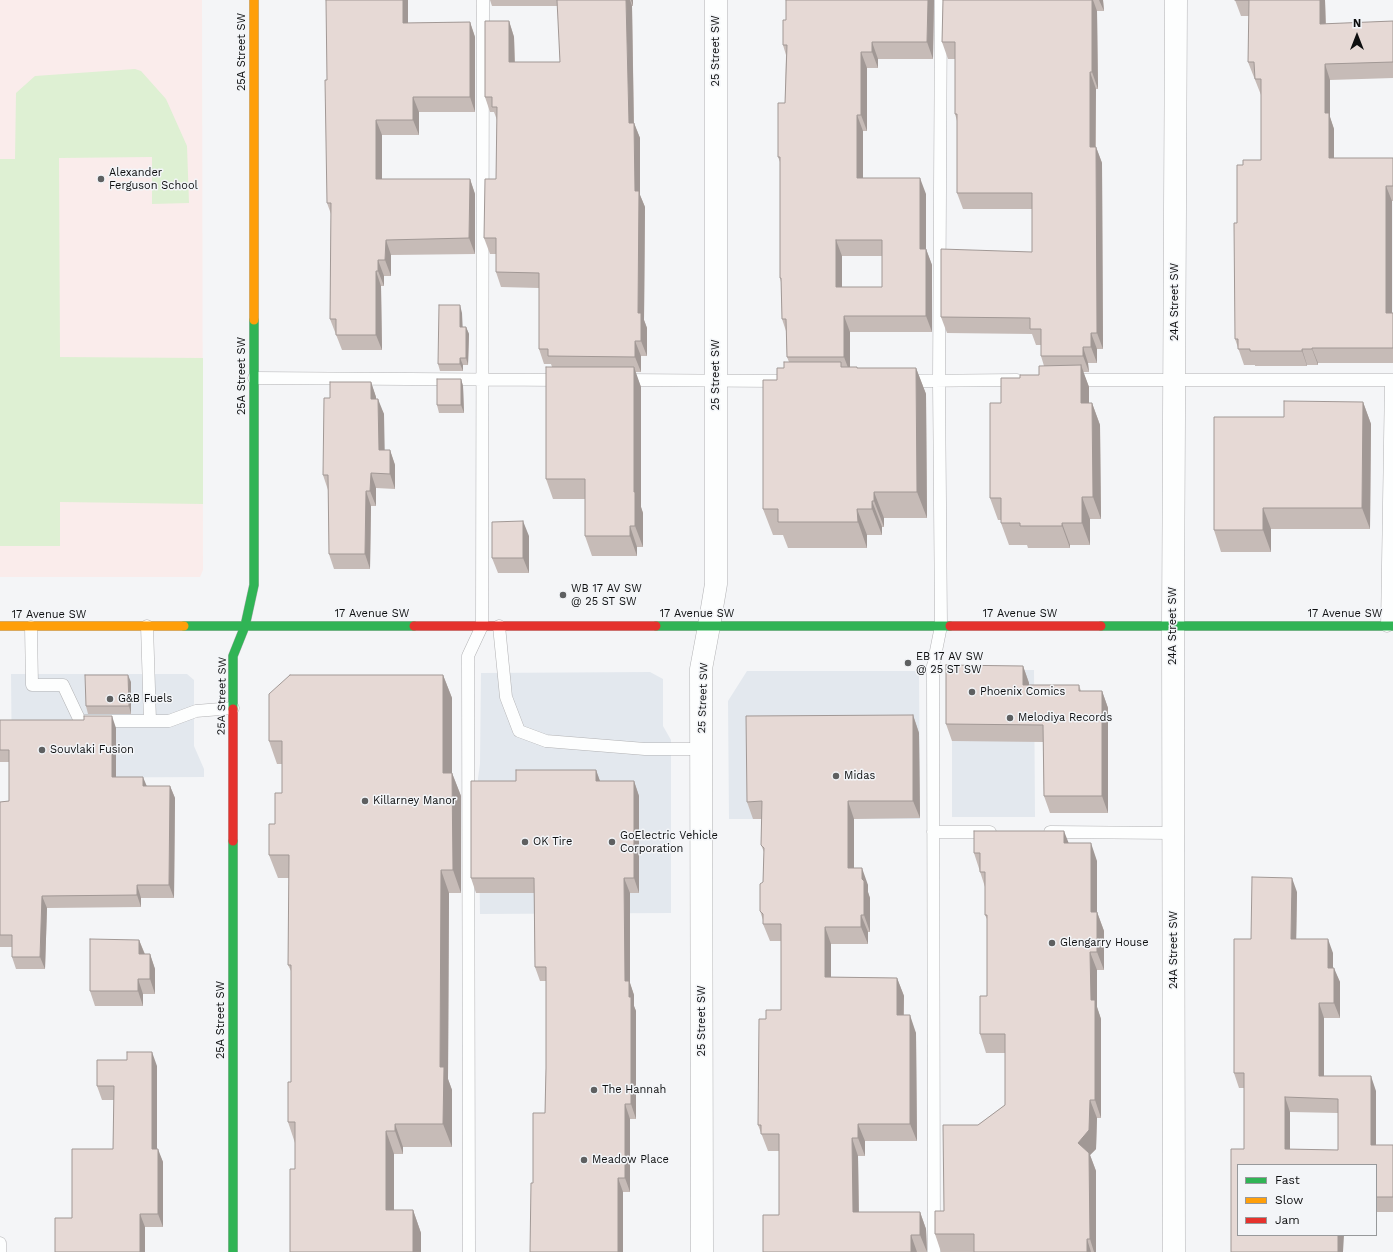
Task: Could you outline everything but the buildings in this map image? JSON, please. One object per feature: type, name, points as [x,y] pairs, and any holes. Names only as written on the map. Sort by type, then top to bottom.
[{"type":"main road","name":"25A Street SW","points":[[233,1252],[233,656],[245,626],[254,585],[254,0]]},
{"type":"main road","name":"17 Avenue SW","points":[[0,626],[1390,626]]},
{"type":"street","name":"25 Street SW","points":[[702,1252],[701,669],[716,578],[716,0]]},
{"type":"street","name":"24A Street SW","points":[[1174,1252],[1173,626],[1176,0]]},
{"type":"lane","points":[[469,1252],[468,656],[482,626],[483,0]]},
{"type":"lane","points":[[934,1252],[933,666],[941,626],[939,381],[941,0]]},
{"type":"lane","points":[[254,378],[578,380]]},
{"type":"lane","points":[[610,380],[788,381]]},
{"type":"lane","points":[[891,381],[1025,380]]},
{"type":"lane","points":[[1056,380],[1392,380],[1390,626]]},
{"type":"lane","points":[[147,626],[150,721]]},
{"type":"lane","points":[[499,626],[506,697],[519,731],[546,741],[645,749],[701,749]]},
{"type":"lane","points":[[31,627],[32,685],[63,685],[80,721],[169,721],[196,711],[233,708]]},
{"type":"lane","points":[[933,832],[1003,832]]},
{"type":"lane","points":[[1042,832],[1173,833]]},
{"type":"lane","points":[[0,1243],[0,1252]]},
{"type":"shaded area","name":"Alexander Ferguson School","points":[[0,0],[202,0],[203,570],[200,577],[0,577]]},
{"type":"shaded area","points":[[1034,670],[1035,817],[952,817],[952,671]]},
{"type":"shaded area","points":[[747,671],[919,671],[920,819],[729,819],[728,701]]},
{"type":"shaded area","points":[[650,672],[663,679],[663,726],[671,740],[671,913],[480,914],[478,778],[480,764],[481,673]]},
{"type":"shaded area","points":[[11,674],[187,674],[194,680],[194,746],[204,769],[204,777],[12,778]]},
{"type":"green space","points":[[135,69],[141,71],[166,99],[187,146],[189,203],[152,204],[152,157],[59,158],[60,357],[203,358],[203,504],[60,502],[60,546],[0,546],[0,159],[15,159],[16,93],[35,76]]},
{"type":"traffic: fast","points":[[233,709],[233,656],[245,626],[254,585],[254,320]]},
{"type":"traffic: fast","points":[[184,626],[414,626]]},
{"type":"traffic: fast","points":[[656,626],[950,626]]},
{"type":"traffic: fast","points":[[1101,626],[1393,626]]},
{"type":"traffic: fast","points":[[233,841],[233,1252]]},
{"type":"traffic: slow","points":[[254,0],[254,320]]},
{"type":"traffic: slow","points":[[0,626],[184,626]]},
{"type":"traffic: jam","points":[[414,626],[656,626]]},
{"type":"traffic: jam","points":[[950,626],[1101,626]]},
{"type":"traffic: jam","points":[[233,709],[233,841]]},
{"type":"place","name":"Alexander Ferguson School","points":[[101,179]]},
{"type":"place","name":"WB 17 AV SW @ 25 ST SW","points":[[563,595]]},
{"type":"place","name":"EB 17 AV SW @ 25 ST SW","points":[[908,663]]},
{"type":"place","name":"Phoenix Comics","points":[[972,692]]},
{"type":"place","name":"G&B Fuels","points":[[110,699]]},
{"type":"place","name":"Melodiya Records","points":[[1010,718]]},
{"type":"place","name":"Souvlaki Fusion","points":[[42,750]]},
{"type":"place","name":"Midas","points":[[836,776]]},
{"type":"place","name":"Killarney Manor","points":[[365,801]]},
{"type":"place","name":"OK Tire","points":[[525,842]]},
{"type":"place","name":"GoElectric Vehicle Corporation","points":[[612,842]]},
{"type":"place","name":"Glengarry House","points":[[1052,943]]},
{"type":"place","name":"The Hannah","points":[[594,1090]]},
{"type":"place","name":"Meadow Place","points":[[584,1160]]}]
